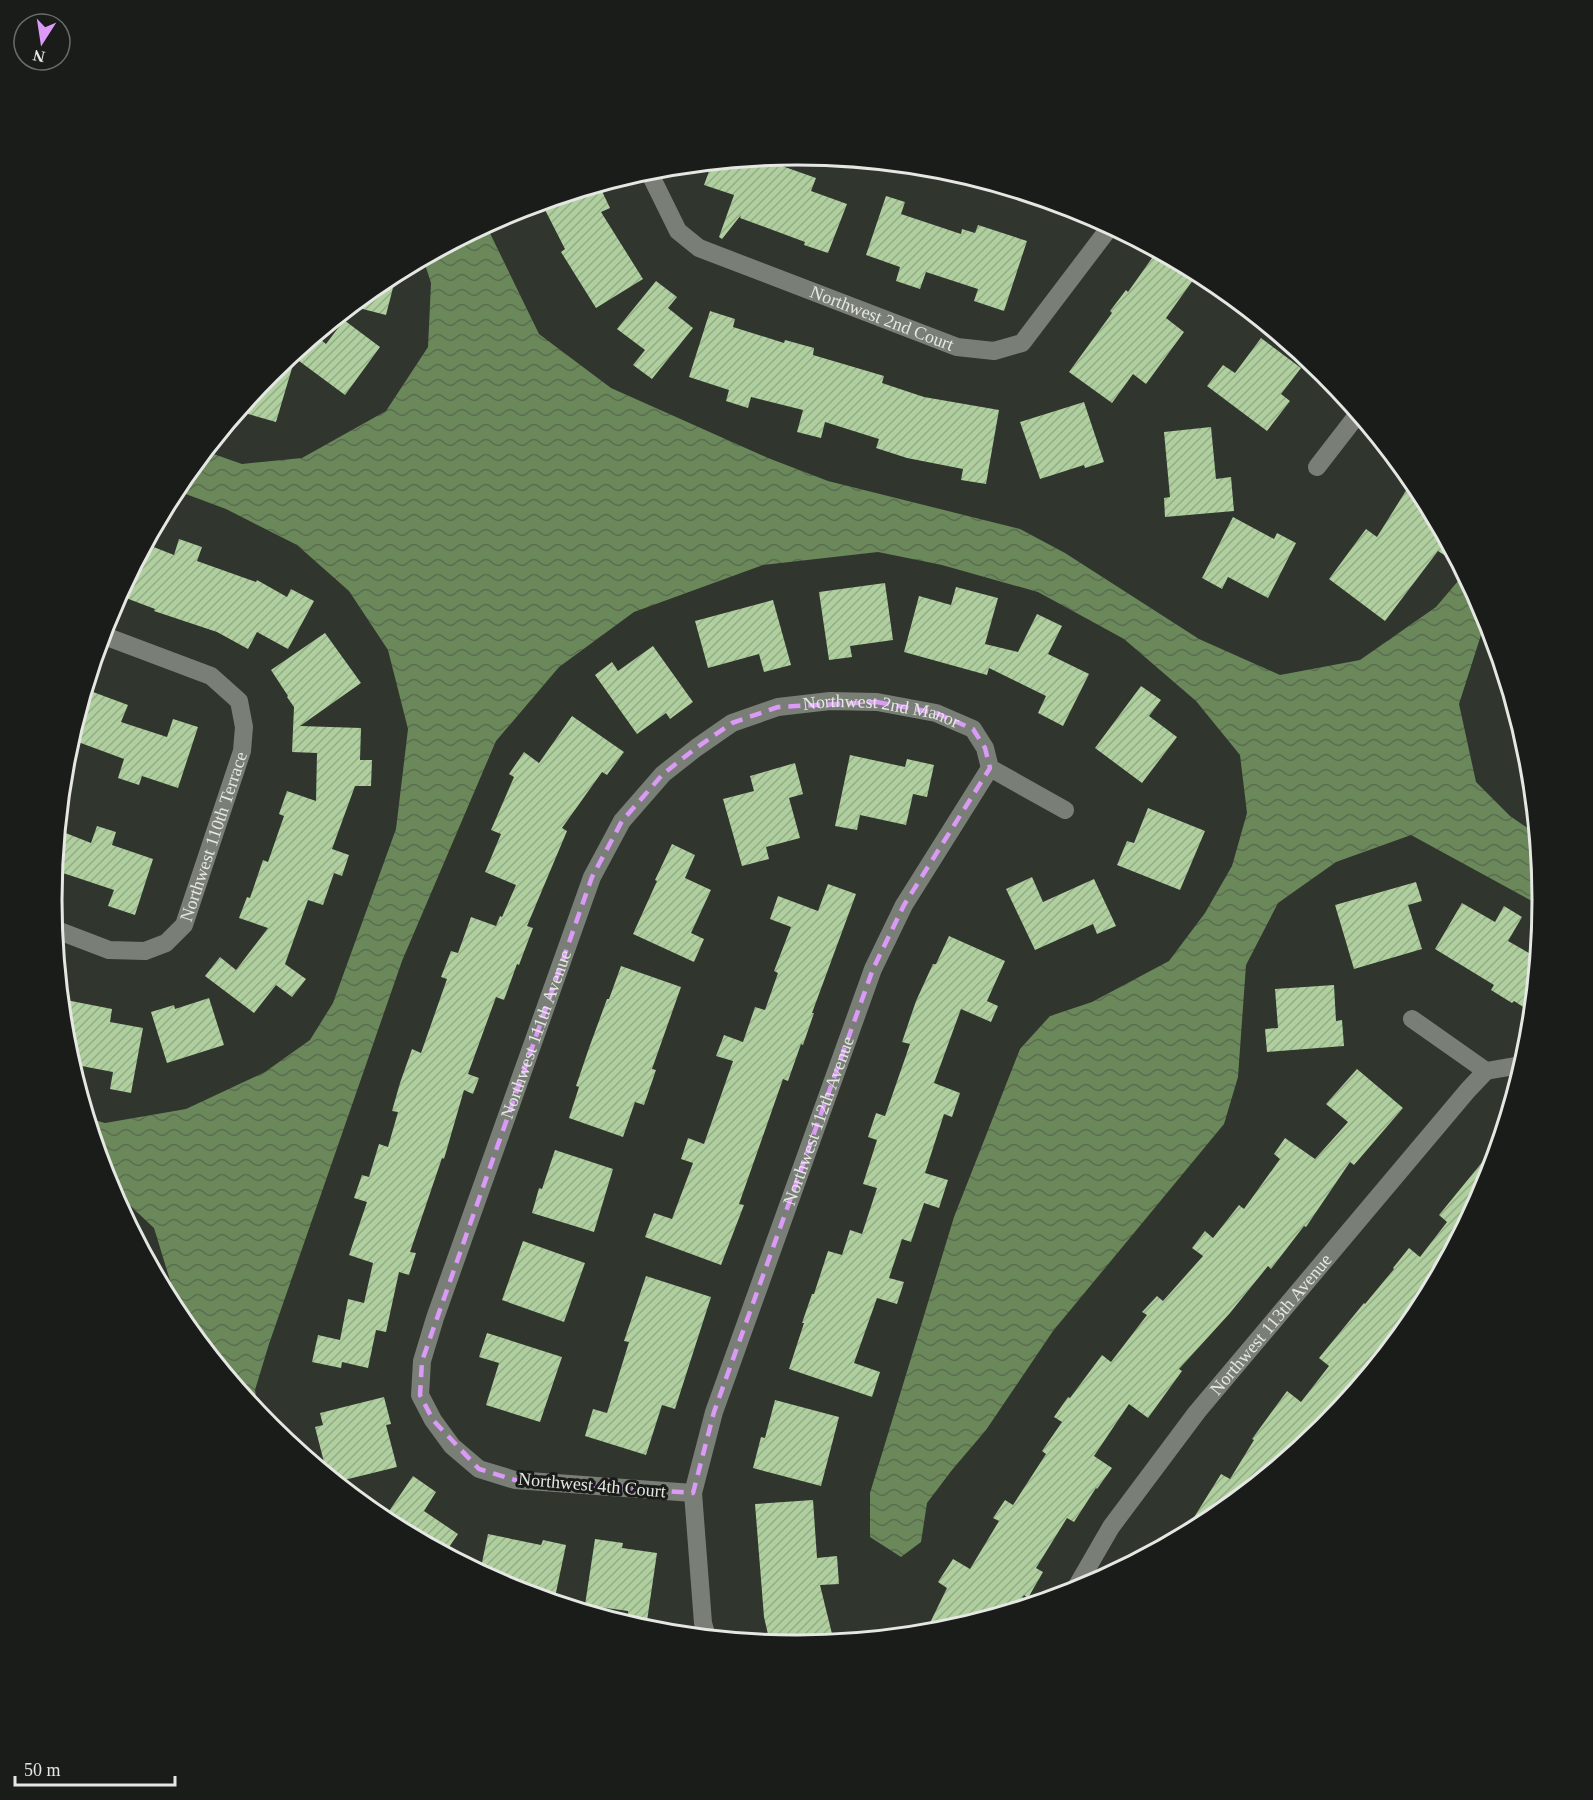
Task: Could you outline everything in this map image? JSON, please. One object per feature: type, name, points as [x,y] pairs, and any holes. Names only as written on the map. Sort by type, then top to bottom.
[{"type":"street","name":"Northwest 2nd Court","points":[[652,179],[678,231],[699,248],[966,348],[994,351],[1022,343],[1105,233]]},
{"type":"street","points":[[1317,467],[1353,420]]},
{"type":"street","name":"Northwest 110th Terrace","points":[[63,932],[109,950],[145,951],[166,943],[184,925],[242,751],[244,727],[239,701],[211,676],[110,638]]},
{"type":"street","name":"Northwest 2nd Manor","points":[[732,723],[778,707],[830,701],[877,702],[936,713],[974,729],[985,747],[990,768]]},
{"type":"street","name":"Northwest 111th Avenue","points":[[420,1395],[422,1360],[435,1318],[592,877],[622,821],[663,774],[732,723]]},
{"type":"street","points":[[990,768],[1065,810]]},
{"type":"street","name":"Northwest 112th Avenue","points":[[705,1629],[693,1493],[714,1412],[873,969],[904,905],[990,768]]},
{"type":"street","points":[[1413,1018],[1486,1071],[1511,1067]]},
{"type":"street","name":"Northwest 113th Avenue","points":[[1082,1577],[1111,1527],[1197,1412],[1486,1071]]},
{"type":"street","name":"Northwest 4th Court","points":[[420,1395],[433,1420],[452,1446],[479,1469],[515,1480],[693,1493]]},
{"type":"highlighted area","points":[[877,702],[936,713],[973,729],[985,748],[990,768],[904,905],[873,969],[714,1412],[693,1493],[515,1480],[479,1469],[433,1420],[420,1395],[422,1361],[592,877],[622,821],[663,774],[696,748],[732,723],[778,707]]},
{"type":"water","points":[[490,233],[539,334],[611,388],[768,458],[828,481],[1020,529],[1065,553],[1199,639],[1280,675],[1360,660],[1436,607],[1458,580],[1476,619],[1481,634],[1459,704],[1476,782],[1510,816],[1527,828],[1532,901],[1411,835],[1336,862],[1278,903],[1246,965],[1238,1077],[1224,1124],[1053,1331],[986,1430],[927,1503],[921,1542],[901,1557],[870,1537],[870,1493],[954,1217],[1020,1049],[1050,1016],[1092,1002],[1169,961],[1205,913],[1232,866],[1247,813],[1240,755],[1196,701],[1124,639],[1038,592],[942,565],[878,552],[763,565],[634,612],[559,667],[496,741],[402,961],[269,1344],[255,1390],[256,1398],[213,1347],[185,1308],[172,1287],[154,1228],[127,1203],[117,1181],[96,1121],[105,1123],[186,1109],[265,1072],[310,1040],[333,1003],[396,829],[408,729],[388,650],[349,591],[297,545],[226,509],[184,493],[213,454],[242,464],[302,458],[386,411],[428,347],[431,283],[425,265]]},
{"type":"building","points":[[781,166],[816,178],[811,191],[847,204],[828,253],[740,218],[741,215],[722,239],[719,237],[734,195],[704,185],[709,170]]},
{"type":"building","points":[[602,191],[610,208],[601,212],[643,279],[596,308],[561,252],[565,249],[545,210]]},
{"type":"building","points":[[886,196],[905,202],[901,214],[961,234],[962,229],[975,233],[978,225],[1027,241],[1004,311],[974,301],[978,289],[926,272],[920,289],[896,281],[900,267],[866,255]]},
{"type":"building","points":[[1153,257],[1192,281],[1166,318],[1184,332],[1146,384],[1133,374],[1112,403],[1069,372],[1112,313],[1110,311],[1126,290],[1128,292]]},
{"type":"building","points":[[656,281],[677,297],[668,308],[693,328],[652,379],[633,365],[645,350],[617,329]]},
{"type":"building","points":[[394,285],[386,315],[361,309]]},
{"type":"building","points":[[710,311],[735,319],[733,327],[784,343],[785,340],[814,348],[813,355],[884,376],[882,383],[924,397],[999,410],[986,484],[961,480],[963,469],[907,458],[876,448],[879,439],[825,422],[821,438],[797,432],[803,410],[751,397],[748,408],[726,401],[729,390],[689,377]]},
{"type":"building","points":[[345,321],[380,347],[345,395],[298,360],[321,340],[326,344]]},
{"type":"building","points":[[1261,338],[1301,368],[1281,394],[1290,401],[1267,431],[1207,386],[1223,365],[1235,373]]},
{"type":"building","points":[[293,365],[276,422],[246,413]]},
{"type":"building","points":[[1084,402],[1104,462],[1085,468],[1084,465],[1040,479],[1020,422]]},
{"type":"building","points":[[1211,427],[1216,479],[1231,477],[1234,511],[1165,517],[1164,498],[1170,497],[1164,432]]},
{"type":"building","points":[[1406,490],[1446,556],[1438,551],[1385,621],[1329,579],[1366,529],[1377,537]]},
{"type":"building","points":[[1233,517],[1274,539],[1277,533],[1296,543],[1268,598],[1228,577],[1222,589],[1202,578]]},
{"type":"building","points":[[179,539],[202,547],[197,561],[256,582],[257,580],[287,597],[291,589],[314,601],[288,649],[257,632],[248,649],[217,632],[154,611],[155,609],[126,598],[152,546],[174,555]]},
{"type":"building","points":[[885,583],[893,640],[850,646],[852,657],[829,660],[819,592]]},
{"type":"building","points":[[956,587],[998,598],[985,644],[1018,652],[1037,614],[1062,626],[1048,654],[1089,674],[1063,726],[1038,713],[1046,696],[989,668],[987,675],[904,652],[919,596],[951,605]]},
{"type":"building","points":[[773,600],[791,665],[764,672],[759,654],[708,668],[695,621]]},
{"type":"building","points":[[325,633],[361,683],[300,726],[361,728],[360,760],[372,760],[371,786],[355,786],[332,849],[349,855],[342,876],[334,873],[323,905],[308,900],[285,964],[306,979],[292,997],[276,985],[254,1013],[205,976],[220,957],[236,970],[268,928],[239,918],[247,897],[250,898],[263,860],[268,862],[284,816],[279,814],[287,791],[316,801],[317,753],[292,752],[294,707],[271,670]]},
{"type":"building","points":[[653,646],[693,702],[670,719],[666,713],[637,734],[595,675],[612,662],[618,671]]},
{"type":"building","points":[[1141,686],[1161,700],[1149,716],[1177,737],[1142,783],[1095,748]]},
{"type":"building","points":[[93,692],[128,705],[121,722],[167,737],[173,719],[198,727],[178,788],[142,776],[139,785],[118,778],[124,759],[79,742]]},
{"type":"building","points":[[572,716],[624,752],[607,775],[602,772],[562,828],[567,831],[527,926],[533,928],[519,965],[517,964],[504,1000],[496,997],[468,1074],[479,1078],[473,1094],[464,1090],[444,1159],[442,1158],[410,1252],[416,1253],[409,1275],[399,1272],[386,1332],[376,1330],[368,1368],[342,1362],[341,1368],[312,1362],[318,1335],[340,1340],[348,1299],[364,1303],[373,1263],[349,1255],[367,1202],[354,1198],[362,1175],[369,1177],[379,1144],[388,1147],[398,1112],[392,1111],[400,1083],[412,1049],[421,1053],[447,979],[441,977],[451,951],[458,953],[471,917],[496,926],[516,885],[485,872],[501,834],[491,830],[514,777],[509,774],[524,752],[539,763]]},
{"type":"building","points":[[850,755],[905,767],[907,759],[934,765],[927,797],[913,794],[906,825],[860,815],[857,830],[835,826]]},
{"type":"building","points":[[795,763],[803,794],[789,798],[800,838],[766,847],[769,859],[742,866],[723,799],[754,791],[750,776]]},
{"type":"building","points":[[1148,808],[1205,831],[1180,890],[1117,865],[1127,841],[1134,843]]},
{"type":"building","points":[[97,826],[116,832],[112,845],[153,859],[135,915],[108,906],[114,890],[63,873],[65,833],[91,843]]},
{"type":"building","points":[[672,844],[695,855],[685,878],[711,890],[691,933],[704,939],[694,962],[633,934]]},
{"type":"building","points":[[1032,877],[1043,902],[1094,879],[1116,926],[1097,934],[1093,924],[1035,950],[1006,889]]},
{"type":"building","points":[[1416,882],[1422,901],[1408,905],[1422,949],[1354,969],[1335,905]]},
{"type":"building","points":[[828,884],[856,894],[812,1013],[814,1013],[803,1045],[801,1044],[788,1081],[783,1079],[739,1204],[744,1205],[721,1265],[645,1237],[654,1213],[672,1219],[693,1163],[681,1159],[688,1138],[704,1144],[733,1061],[716,1056],[724,1035],[743,1042],[755,1007],[765,1010],[778,973],[774,971],[791,927],[770,919],[778,896],[818,911]]},
{"type":"building","points":[[1462,903],[1495,922],[1504,906],[1522,917],[1508,941],[1529,953],[1523,1007],[1491,990],[1494,985],[1435,949]]},
{"type":"building","points":[[949,936],[1005,961],[987,1001],[998,1006],[991,1022],[961,1009],[934,1083],[960,1093],[952,1117],[944,1114],[925,1173],[948,1180],[939,1208],[924,1203],[911,1242],[902,1239],[889,1278],[904,1282],[897,1304],[877,1298],[854,1363],[880,1372],[872,1397],[789,1369],[804,1323],[802,1323],[828,1251],[842,1255],[850,1230],[862,1234],[877,1188],[863,1184],[877,1140],[868,1137],[876,1113],[885,1116],[910,1044],[902,1042],[916,1001]]},
{"type":"building","points":[[621,966],[681,987],[652,1069],[656,1070],[644,1105],[635,1102],[623,1137],[569,1118],[579,1087],[576,1086],[589,1048]]},
{"type":"building","points":[[1334,985],[1336,1021],[1342,1020],[1344,1046],[1267,1052],[1265,1029],[1278,1028],[1275,989]]},
{"type":"building","points":[[209,998],[224,1045],[167,1063],[151,1012],[174,1005],[175,1009]]},
{"type":"building","points":[[69,1001],[112,1009],[110,1022],[143,1028],[131,1093],[110,1089],[113,1072],[81,1066]]},
{"type":"building","points":[[1357,1069],[1403,1108],[1354,1165],[1350,1162],[1306,1227],[1304,1226],[1271,1269],[1268,1266],[1230,1313],[1179,1369],[1182,1371],[1148,1418],[1129,1404],[1094,1456],[1112,1468],[1074,1522],[1067,1518],[1036,1568],[1043,1572],[1028,1597],[1024,1595],[1021,1600],[987,1610],[930,1623],[947,1588],[938,1582],[953,1559],[970,1569],[999,1521],[993,1518],[1005,1500],[1013,1505],[1046,1454],[1042,1451],[1062,1422],[1054,1417],[1102,1355],[1111,1362],[1147,1315],[1142,1312],[1157,1296],[1163,1301],[1203,1256],[1192,1248],[1205,1231],[1213,1238],[1239,1205],[1244,1209],[1280,1159],[1274,1154],[1285,1138],[1315,1159],[1348,1122],[1326,1104]]},
{"type":"building","points":[[555,1150],[613,1169],[594,1232],[532,1213],[539,1188],[542,1189]]},
{"type":"building","points":[[1483,1161],[1456,1225],[1433,1268],[1380,1347],[1349,1385],[1281,1453],[1244,1483],[1193,1518],[1221,1474],[1230,1479],[1254,1440],[1252,1439],[1287,1391],[1301,1402],[1329,1366],[1319,1358],[1409,1248],[1420,1257],[1447,1222],[1439,1215]]},
{"type":"building","points":[[523,1241],[585,1263],[564,1322],[502,1300]]},
{"type":"building","points":[[646,1276],[711,1297],[675,1409],[662,1405],[646,1455],[585,1436],[593,1409],[607,1413],[629,1342],[624,1341]]},
{"type":"building","points":[[487,1333],[562,1357],[540,1422],[486,1405],[499,1363],[479,1357]]},
{"type":"building","points":[[384,1397],[391,1424],[386,1425],[397,1467],[345,1480],[324,1463],[315,1427],[323,1425],[320,1413]]},
{"type":"building","points":[[775,1400],[839,1417],[821,1486],[753,1468],[761,1437],[765,1438]]},
{"type":"building","points":[[413,1476],[436,1492],[424,1511],[458,1534],[449,1547],[389,1512]]},
{"type":"building","points":[[813,1500],[817,1558],[837,1556],[839,1584],[820,1585],[832,1634],[768,1634],[764,1617],[755,1504]]},
{"type":"building","points":[[488,1534],[541,1545],[543,1540],[566,1545],[556,1594],[482,1564]]},
{"type":"building","points":[[595,1539],[623,1543],[622,1548],[657,1553],[647,1620],[628,1615],[628,1611],[585,1604]]}]
